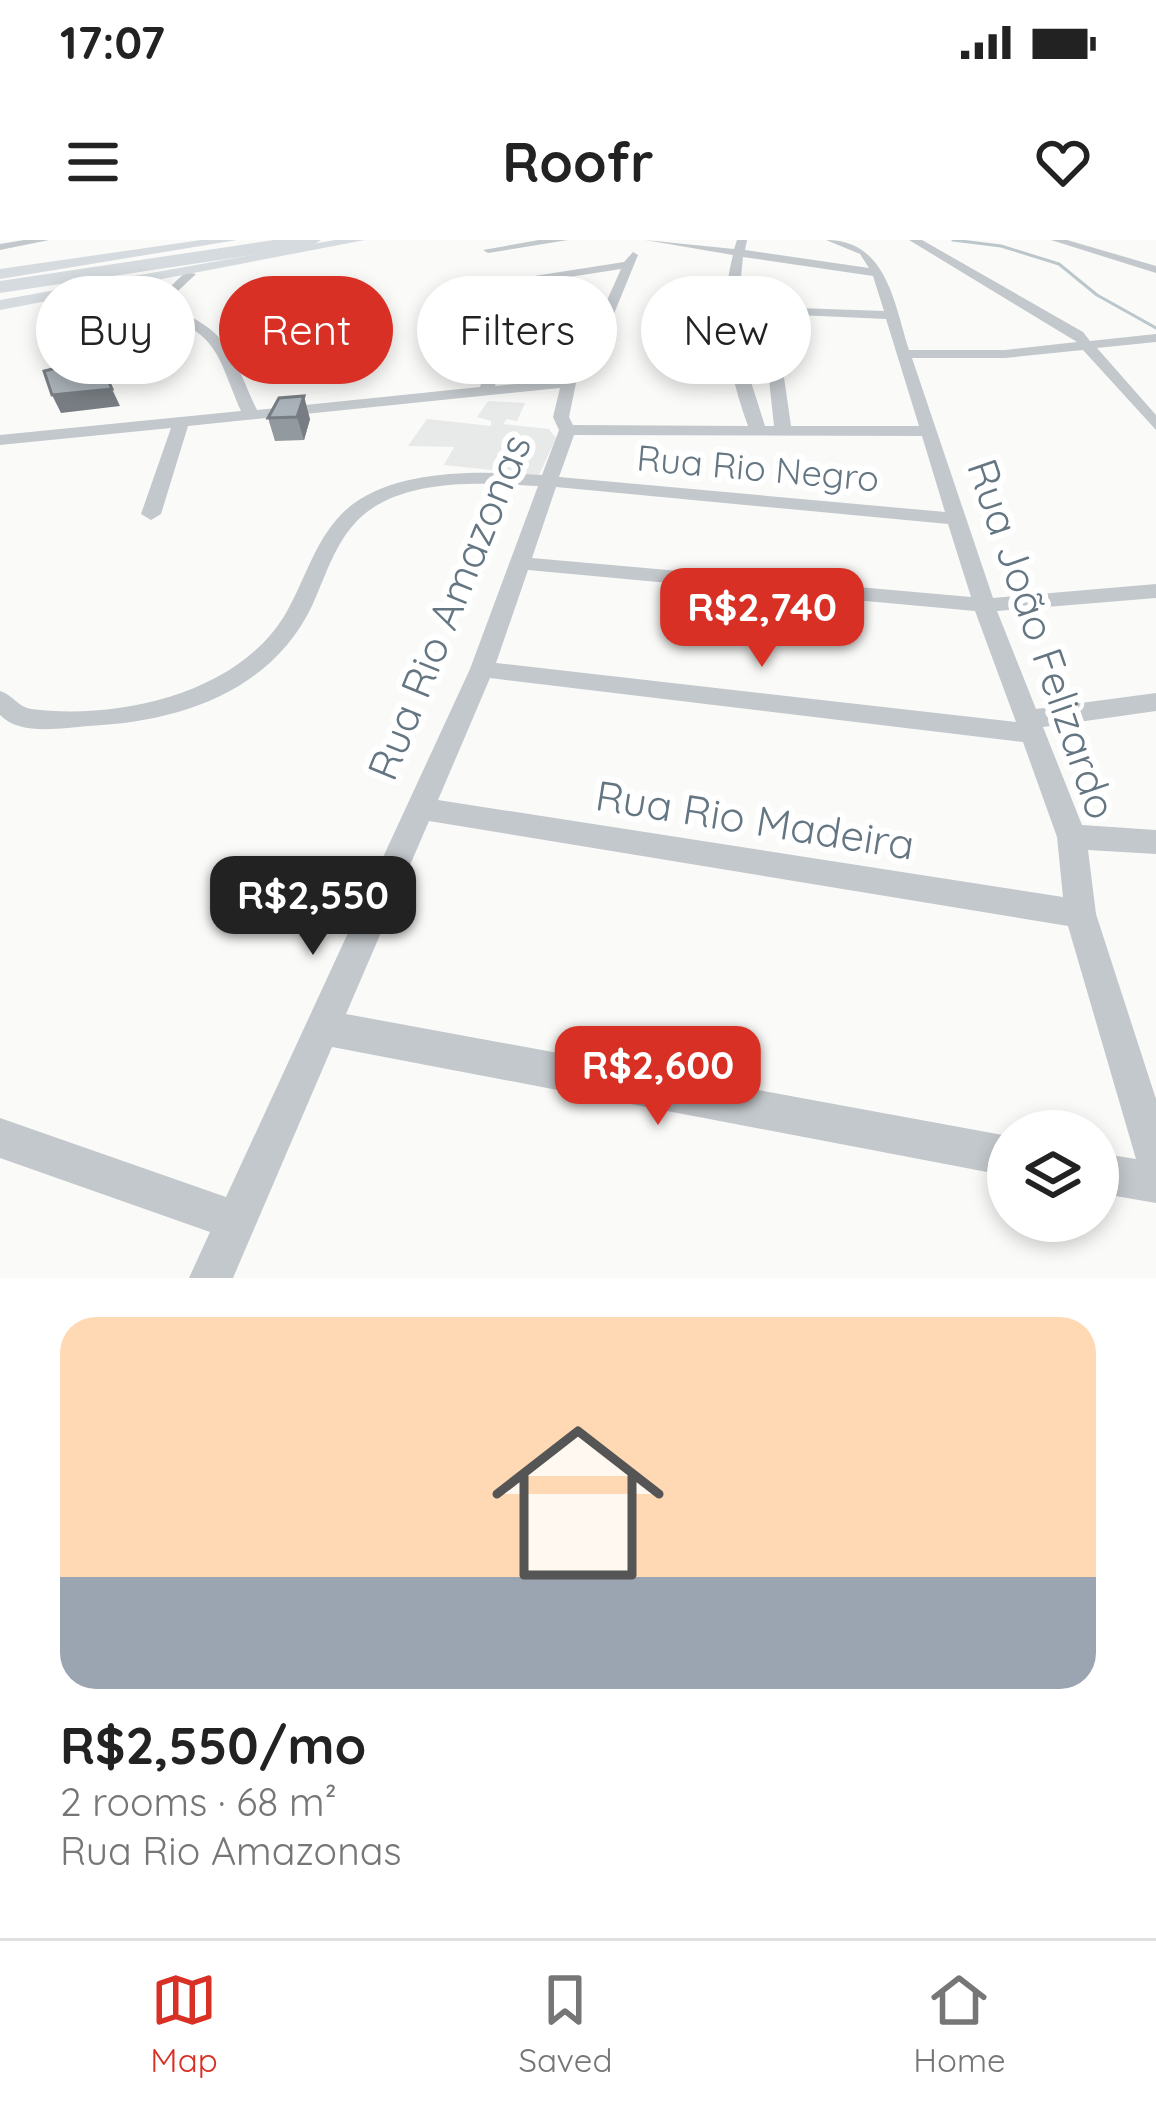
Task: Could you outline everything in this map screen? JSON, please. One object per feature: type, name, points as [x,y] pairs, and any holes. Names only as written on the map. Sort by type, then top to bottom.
[{"type":"highway","points":[[0,280],[269,240]]},
{"type":"highway","points":[[0,280],[312,240]]},
{"type":"street","points":[[0,248],[44,240]]},
{"type":"street","points":[[0,280],[230,240]]},
{"type":"street","points":[[0,304],[190,274],[358,240]]},
{"type":"street","points":[[488,250],[563,240]]},
{"type":"street","points":[[617,291],[640,240]]},
{"type":"street","points":[[650,240],[740,246],[878,273]]},
{"type":"street","points":[[831,240],[864,252],[878,273]]},
{"type":"street","points":[[914,240],[1090,346],[1156,425]]},
{"type":"street","points":[[1056,240],[1156,270]]},
{"type":"street","points":[[735,276],[740,246]]},
{"type":"street","points":[[486,391],[519,281],[628,265]]},
{"type":"street","name":"Rua João Felizardo","points":[[878,273],[984,605],[1072,837],[1079,914],[1156,1161]]},
{"type":"street","points":[[811,312],[891,315]]},
{"type":"street","points":[[195,321],[219,342],[251,415]]},
{"type":"street","points":[[904,354],[1005,354],[1156,338]]},
{"type":"street","points":[[0,440],[558,384]]},
{"type":"street","name":"Rua Rio Amazonas","points":[[211,1278],[482,669],[567,430],[561,418],[568,384]]},
{"type":"street","points":[[741,384],[759,432]]},
{"type":"street","points":[[777,384],[783,431]]},
{"type":"street","points":[[151,514],[182,423]]},
{"type":"street","points":[[567,430],[929,431]]},
{"type":"street","name":"Rua Rio Negro","points":[[6,718],[124,716],[178,704],[226,684],[266,658],[293,621],[342,524],[359,507],[382,495],[455,481],[551,482],[960,519]]},
{"type":"street","points":[[523,562],[984,605],[1156,591]]},
{"type":"street","points":[[482,669],[1033,727],[1156,702]]},
{"type":"street","name":"Rua Rio Madeira","points":[[417,808],[1079,914]]},
{"type":"street","points":[[1072,837],[1156,842]]},
{"type":"street","points":[[321,1028],[987,1152]]},
{"type":"street","points":[[0,1138],[236,1221]]},
{"type":"street","points":[[1119,1177],[1156,1184]]},
{"type":"shaded area","points":[[488,401],[525,403],[517,421],[507,419],[503,424],[549,429],[556,438],[539,475],[444,465],[454,447],[408,446],[427,419],[491,426],[491,421],[477,417]]},
{"type":"building","points":[[48,384],[110,384],[112,389],[52,395]]},
{"type":"building","points":[[304,396],[297,417],[268,418],[279,398]]},
{"type":"waterway","points":[[953,240],[1001,246],[1059,264],[1097,295],[1156,328]]}]
